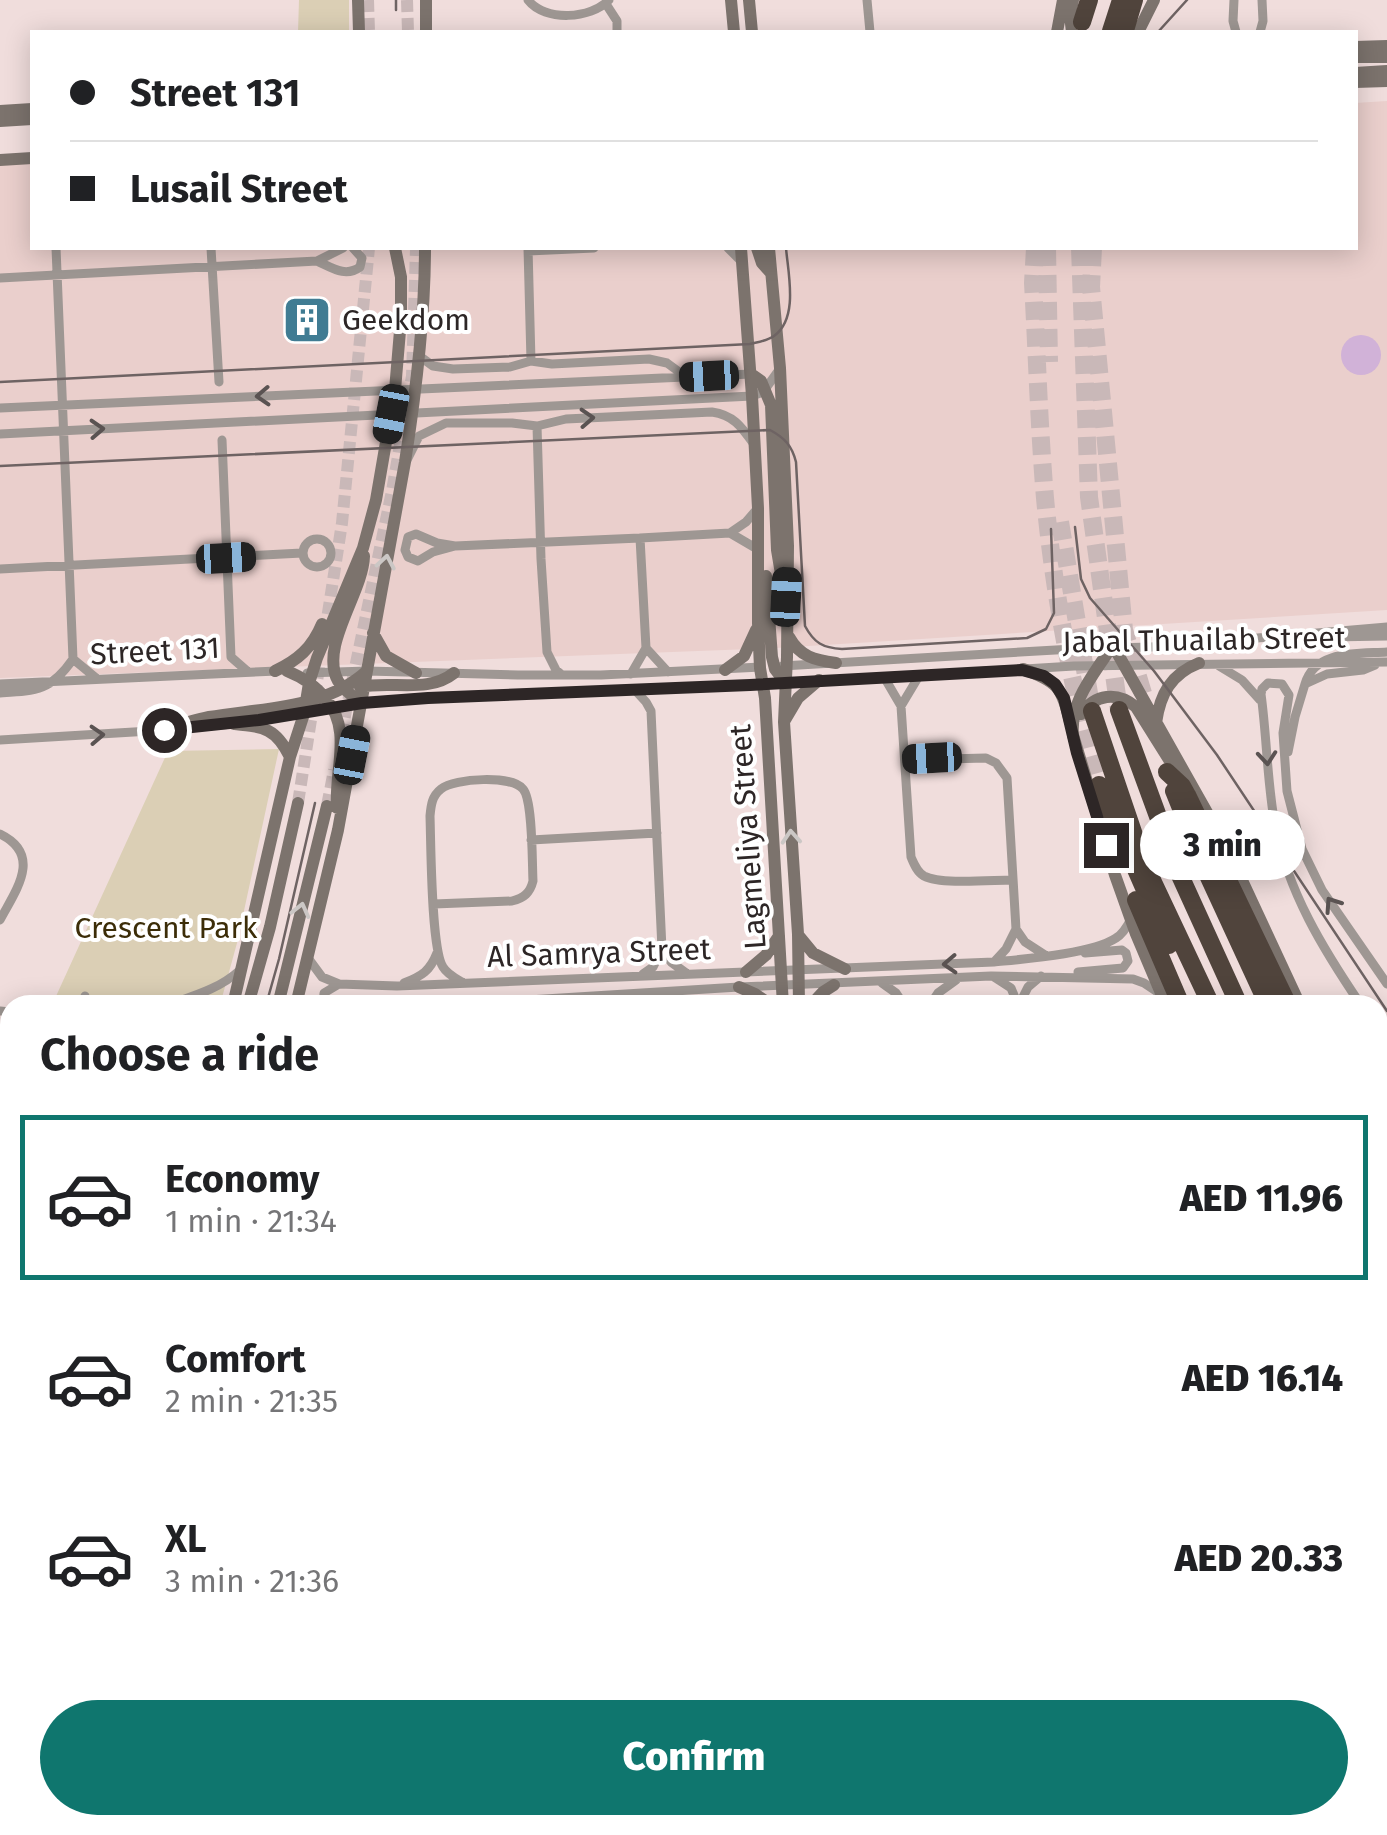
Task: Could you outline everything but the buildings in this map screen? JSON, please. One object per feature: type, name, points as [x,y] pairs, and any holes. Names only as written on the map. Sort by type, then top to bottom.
[{"type":"highway","points":[[1121,0],[1133,30]]},
{"type":"highway","points":[[1133,30],[1134,0]]},
{"type":"highway","points":[[1119,710],[1178,871],[1234,995]]},
{"type":"highway","points":[[1092,712],[1140,850],[1206,995]]},
{"type":"highway","points":[[1263,995],[1207,874],[1167,772],[1187,794],[1283,995]]},
{"type":"highway","points":[[1176,995],[1119,856],[1099,785],[1193,995]]},
{"type":"street","points":[[358,0],[359,30]]},
{"type":"street","points":[[426,0],[426,30]]},
{"type":"street","points":[[528,0],[538,11],[552,14],[596,11],[608,2],[618,30]]},
{"type":"street","points":[[731,0],[734,30]]},
{"type":"street","points":[[750,0],[752,30]]},
{"type":"street","points":[[867,0],[870,30]]},
{"type":"street","points":[[1133,30],[1154,0]]},
{"type":"street","points":[[1234,0],[1236,30]]},
{"type":"street","points":[[1261,30],[1262,0]]},
{"type":"street","points":[[1058,30],[1076,12]]},
{"type":"street","points":[[1227,30],[1233,20]]},
{"type":"street","points":[[1263,21],[1270,30]]},
{"type":"street","points":[[1358,47],[1387,46]]},
{"type":"street","points":[[1358,57],[1387,57]]},
{"type":"street","points":[[1358,74],[1387,71]]},
{"type":"street","points":[[1358,82],[1387,81]]},
{"type":"street","points":[[0,111],[30,109]]},
{"type":"street","points":[[0,121],[30,119]]},
{"type":"street","points":[[0,160],[30,159]]},
{"type":"street","points":[[0,693],[35,691],[54,682],[73,659],[56,250]]},
{"type":"street","points":[[210,250],[219,382]]},
{"type":"street","points":[[0,278],[317,261],[340,250]]},
{"type":"street","points":[[317,261],[352,272],[360,267],[362,258],[355,250]]},
{"type":"street","points":[[234,995],[311,678],[363,548],[376,500],[391,414],[402,298],[395,250]]},
{"type":"street","points":[[417,250],[425,265]]},
{"type":"street","points":[[299,995],[338,830],[405,462],[413,413],[425,250]]},
{"type":"street","points":[[528,250],[531,361]]},
{"type":"street","points":[[730,250],[742,262]]},
{"type":"street","points":[[741,250],[751,374]]},
{"type":"street","points":[[758,250],[762,264],[771,273]]},
{"type":"street","name":"Lagmeliya Street","points":[[770,250],[788,546],[787,634],[774,667]]},
{"type":"street","points":[[418,355],[440,368],[484,368],[531,361],[552,364],[649,359],[667,363],[686,377]]},
{"type":"street","points":[[484,368],[484,385]]},
{"type":"street","points":[[0,434],[759,393],[780,368]]},
{"type":"street","points":[[0,408],[751,374],[761,382],[759,393],[772,411],[777,550],[786,597]]},
{"type":"street","name":"Lagmeliya Street","points":[[759,393],[754,446],[758,622],[774,667],[784,722],[799,995]]},
{"type":"street","points":[[405,462],[419,436],[446,423],[537,426],[566,420],[712,412],[734,419],[754,446]]},
{"type":"street","points":[[537,426],[546,652],[562,675]]},
{"type":"street","points":[[222,440],[231,657],[247,671]]},
{"type":"street","points":[[454,546],[418,560],[408,557],[404,550],[408,538],[416,534],[454,546],[730,532],[758,508]]},
{"type":"street","points":[[730,532],[759,552],[766,571],[777,686]]},
{"type":"street","points":[[640,538],[646,648],[669,673]]},
{"type":"street","points":[[362,703],[345,689],[334,671],[338,637],[364,568],[363,548]]},
{"type":"street","points":[[0,569],[302,553]]},
{"type":"street","points":[[281,671],[307,650],[337,588],[350,577]]},
{"type":"street","points":[[726,670],[748,651],[758,622]]},
{"type":"street","name":"Jabal Thuailab Street","points":[[311,678],[334,671],[669,673],[1112,649],[1387,627]]},
{"type":"street","points":[[374,632],[386,656],[416,673]]},
{"type":"street","points":[[787,634],[807,656],[836,663]]},
{"type":"street","points":[[1244,639],[1387,636]]},
{"type":"street","points":[[631,674],[646,648]]},
{"type":"street","points":[[1074,735],[1076,706],[1086,684],[1112,649],[1237,867],[1295,995]]},
{"type":"street","points":[[532,675],[546,652]]},
{"type":"street","points":[[1286,765],[1294,717],[1307,677],[1316,663],[1387,652]]},
{"type":"street","points":[[216,673],[231,657]]},
{"type":"street","points":[[73,659],[98,679]]},
{"type":"street","points":[[1305,684],[1327,674],[1363,670],[1383,662]]},
{"type":"street","name":"Jabal Thuailab Street","points":[[328,701],[362,703],[777,686],[820,680],[1099,666],[1383,662]]},
{"type":"street","points":[[1156,724],[1162,695],[1171,681],[1184,670],[1206,663],[1228,670],[1242,680],[1264,708]]},
{"type":"street","points":[[1022,670],[1044,676],[1060,690],[1115,875],[1161,995]]},
{"type":"street","points":[[281,671],[311,678],[340,724],[338,830]]},
{"type":"street","name":"Street 131","points":[[0,684],[281,671]]},
{"type":"street","points":[[0,740],[234,724],[328,701],[367,671]]},
{"type":"street","points":[[345,689],[423,685],[443,682],[454,673]]},
{"type":"street","points":[[901,706],[919,676]]},
{"type":"street","points":[[884,677],[901,706],[911,857],[920,873],[944,880],[1012,880]]},
{"type":"street","points":[[784,722],[798,698],[820,680]]},
{"type":"street","points":[[1355,995],[1312,928],[1286,870],[1272,800],[1264,685],[1277,682],[1285,686],[1288,695],[1283,733],[1289,803],[1306,859],[1322,890],[1387,984]]},
{"type":"street","name":"Lagmeliya Street","points":[[777,686],[782,995]]},
{"type":"street","points":[[651,711],[668,688]]},
{"type":"street","points":[[634,689],[651,711],[662,949],[653,966],[640,975]]},
{"type":"street","points":[[1074,735],[1090,702],[1109,696],[1130,702],[1205,808]]},
{"type":"street","points":[[164,730],[195,720],[305,708]]},
{"type":"street","points":[[234,724],[275,733],[290,756]]},
{"type":"street","points":[[906,760],[986,758],[996,763],[1007,778],[1016,928],[1025,942],[1048,957],[1118,950],[1126,953],[1128,961],[1118,969],[1042,976],[1024,995]]},
{"type":"street","points":[[434,904],[512,901],[528,893],[533,881],[532,840],[528,797],[518,784],[503,780],[446,786],[431,805],[434,904],[437,953],[446,972],[464,984]]},
{"type":"street","points":[[251,995],[298,803]]},
{"type":"street","points":[[280,995],[327,806]]},
{"type":"street","points":[[532,840],[658,833]]},
{"type":"street","points":[[0,834],[16,845],[24,866],[22,878],[0,920]]},
{"type":"street","name":"Al Samrya Street","points":[[339,984],[464,984],[994,962],[1048,957],[1111,941],[1131,919]]},
{"type":"street","points":[[994,962],[1006,949],[1016,928]]},
{"type":"street","points":[[798,934],[813,953],[845,969]]},
{"type":"street","points":[[746,972],[766,955],[779,936]]},
{"type":"street","points":[[662,949],[686,973]]},
{"type":"street","points":[[396,986],[426,972],[437,953]]},
{"type":"street","points":[[308,958],[322,977],[339,984]]},
{"type":"street","points":[[196,995],[230,980],[239,971]]},
{"type":"street","points":[[991,976],[1011,988],[1014,995]]},
{"type":"street","name":"Al Samrya Street","points":[[611,995],[1042,976],[1132,979],[1144,982],[1158,995]]},
{"type":"street","points":[[937,995],[959,978]]},
{"type":"street","points":[[880,982],[897,995]]},
{"type":"street","points":[[324,995],[339,984]]},
{"type":"street","points":[[820,995],[834,985]]},
{"type":"street","points":[[739,988],[756,995]]},
{"type":"street","points":[[669,995],[672,992]]},
{"type":"shaded area","points":[[1387,101],[1387,610],[776,648],[0,678],[0,164],[30,163],[30,250],[1358,250],[1358,103]]},
{"type":"shaded area","points":[[1361,335],[1375,341],[1381,355],[1375,369],[1361,375],[1347,369],[1341,355],[1347,341]]},
{"type":"green space","points":[[299,0],[349,0],[349,30],[298,30]]},
{"type":"green space","name":"Crescent Park","points":[[279,749],[223,995],[57,995],[168,751]]},
{"type":"tunnel","points":[[368,0],[369,30]]},
{"type":"tunnel","points":[[407,0],[408,30]]},
{"type":"tunnel","points":[[325,632],[342,523],[369,250]]},
{"type":"tunnel","points":[[341,735],[412,376],[416,250]]},
{"type":"tunnel","points":[[1035,250],[1041,444],[1049,534],[1072,678],[1099,785]]},
{"type":"tunnel","points":[[1047,250],[1049,362]]},
{"type":"tunnel","points":[[1080,250],[1089,497],[1119,710]]},
{"type":"tunnel","points":[[1093,250],[1091,287],[1124,630],[1145,700]]},
{"type":"tunnel","points":[[1060,522],[1092,711]]},
{"type":"tunnel","points":[[298,803],[320,662]]},
{"type":"tunnel","points":[[327,806],[334,770]]},
{"type":"tram line","points":[[396,0],[396,10]]},
{"type":"tram line","points":[[1160,30],[1187,0]]},
{"type":"tram line","points":[[0,382],[750,344],[774,336],[787,318],[790,295],[786,250]]},
{"type":"tram line","points":[[0,466],[770,430],[787,443],[796,462],[805,626],[820,644],[842,649],[1027,638],[1046,629],[1054,613],[1051,529]]},
{"type":"tram line","points":[[1075,527],[1081,579],[1090,598],[1154,671],[1217,755],[1376,995]]},
{"type":"tram line","points":[[269,995],[315,803]]},
{"type":"place","name":"Geekdom","points":[[307,320]]},
{"type":"route","points":[[164,730],[428,698],[1022,670],[1044,676],[1064,698],[1106,845]]}]
